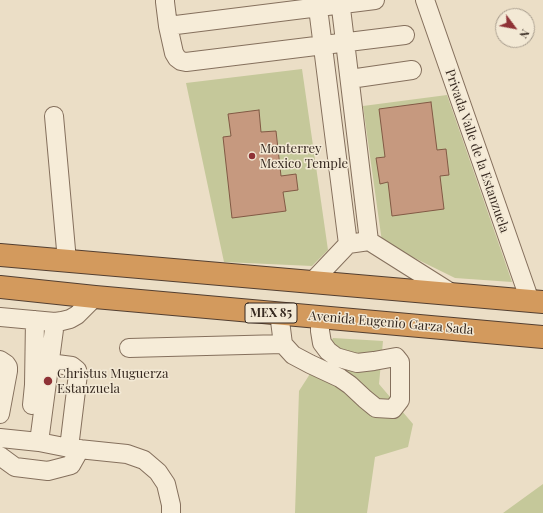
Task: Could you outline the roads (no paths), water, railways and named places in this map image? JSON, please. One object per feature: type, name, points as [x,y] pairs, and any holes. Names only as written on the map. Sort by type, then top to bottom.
[{"type":"highway","points":[[0,255],[536,302]]},
{"type":"highway","name":"Avenida Eugenio Garza Sada","points":[[0,287],[543,337]]},
{"type":"street","points":[[165,0],[168,26],[174,53],[177,58],[186,62],[405,35]]},
{"type":"street","points":[[168,26],[317,4],[375,0]]},
{"type":"street","name":"Privada Valle de la Estanzuela","points":[[425,0],[536,302]]},
{"type":"street","points":[[341,2],[369,241]]},
{"type":"street","points":[[317,4],[348,244]]},
{"type":"street","points":[[350,79],[412,70]]},
{"type":"street","points":[[54,116],[67,261]]},
{"type":"street","points":[[312,282],[348,244],[369,241],[453,294]]},
{"type":"street","points":[[0,317],[55,322],[62,321],[77,315],[96,297]]},
{"type":"street","points":[[279,313],[283,344],[293,355],[340,378],[376,408],[393,409],[400,400],[400,362],[396,357],[357,363],[336,357],[328,352],[322,343],[320,317]]},
{"type":"street","points":[[34,441],[35,320]]},
{"type":"street","points":[[34,441],[49,363],[55,322]]},
{"type":"street","points":[[129,348],[283,344]]},
{"type":"street","points":[[316,367],[328,352]]},
{"type":"street","points":[[0,360],[6,364],[8,371],[0,414]]},
{"type":"street","points":[[0,456],[15,467],[48,471],[71,465],[74,449],[78,370],[72,366],[49,363]]},
{"type":"street","points":[[0,438],[34,441],[74,449],[127,454],[144,460],[158,472],[166,484],[171,505],[171,513]]},
{"type":"place","name":"Monterrey Mexico Temple","points":[[252,156]]},
{"type":"place","name":"Christus Muguerza Estanzuela","points":[[48,381]]}]
